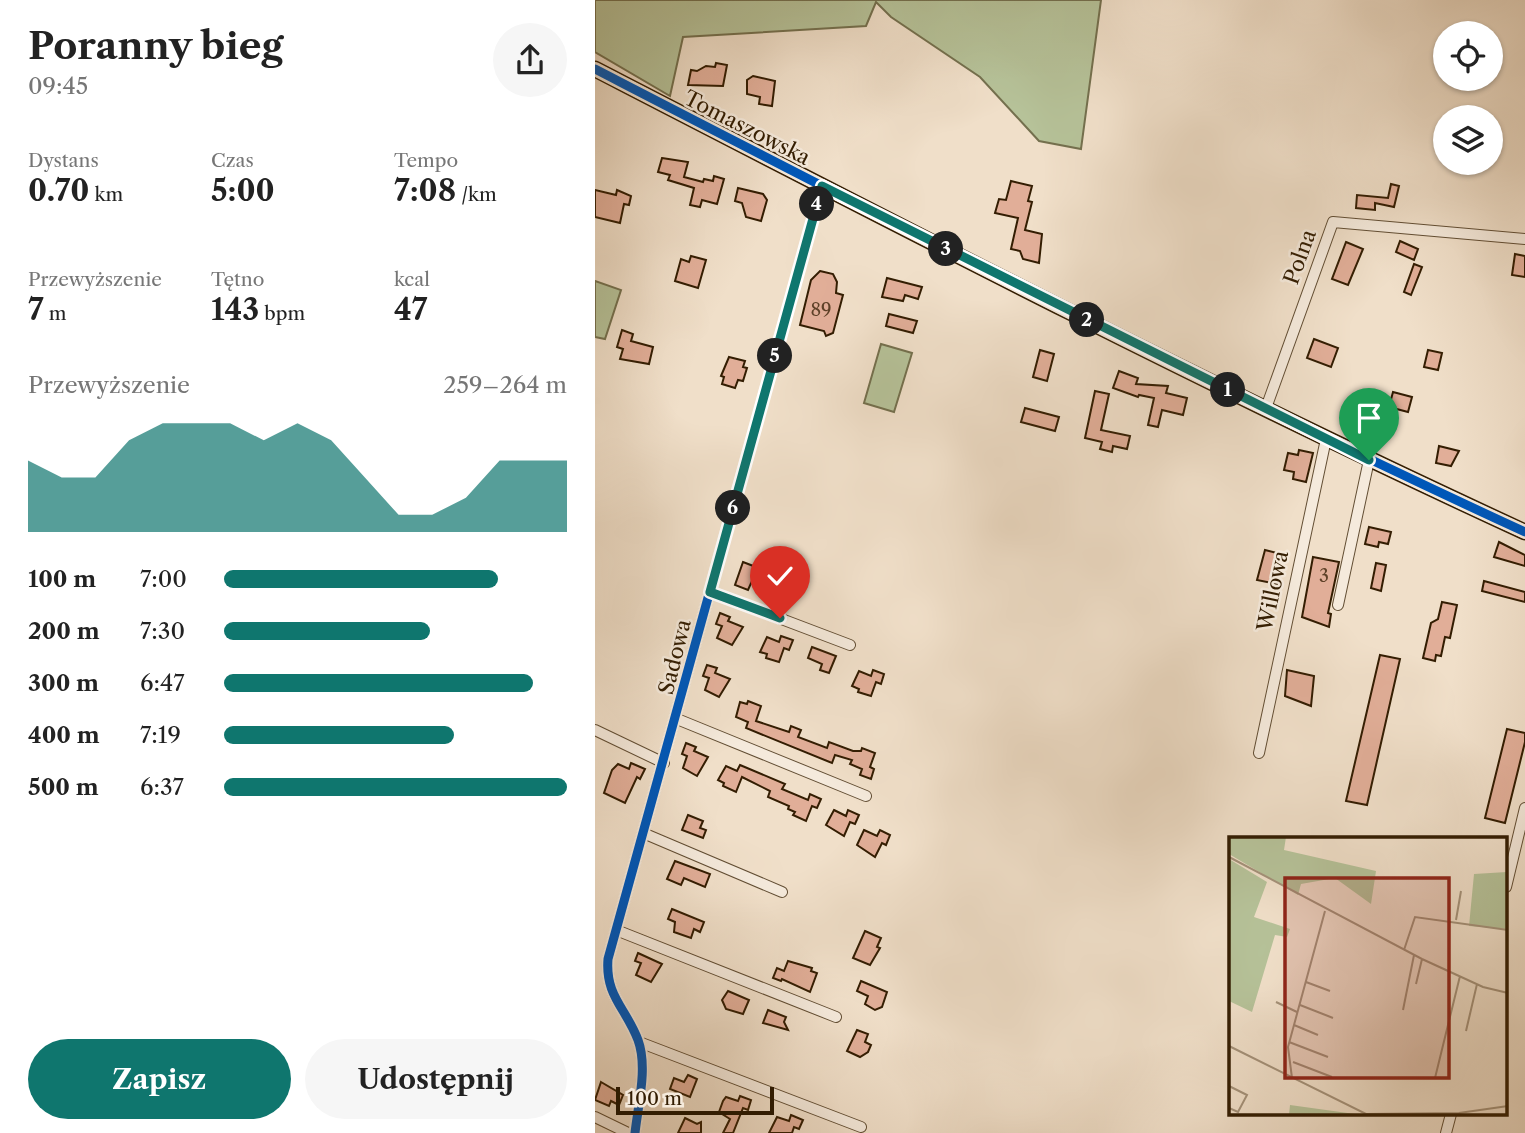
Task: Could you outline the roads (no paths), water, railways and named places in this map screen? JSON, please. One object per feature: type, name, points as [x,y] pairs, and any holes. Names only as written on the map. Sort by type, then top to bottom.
[{"type":"street","name":"Tomaszowska","points":[[595,69],[1326,439],[1525,532]]},
{"type":"street","name":"Sadowa","points":[[635,1133],[642,1065],[639,1042],[612,994],[607,978],[616,930],[677,719],[822,186]]},
{"type":"street","name":"Polna","points":[[1266,408],[1333,222],[1525,239]]},
{"type":"street","name":"Willowa","points":[[1259,752],[1326,439]]},
{"type":"street","points":[[1338,605],[1369,460]]},
{"type":"street","points":[[710,592],[850,645]]},
{"type":"street","points":[[677,719],[866,796]]},
{"type":"street","points":[[595,730],[664,763]]},
{"type":"street","points":[[1507,883],[1525,808]]},
{"type":"street","points":[[643,833],[782,892]]},
{"type":"street","points":[[616,930],[837,1017]]},
{"type":"street","points":[[639,1042],[861,1127]]},
{"type":"street","points":[[1446,1133],[1450,1116]]},
{"type":"street","points":[[595,1117],[628,1133]]}]
